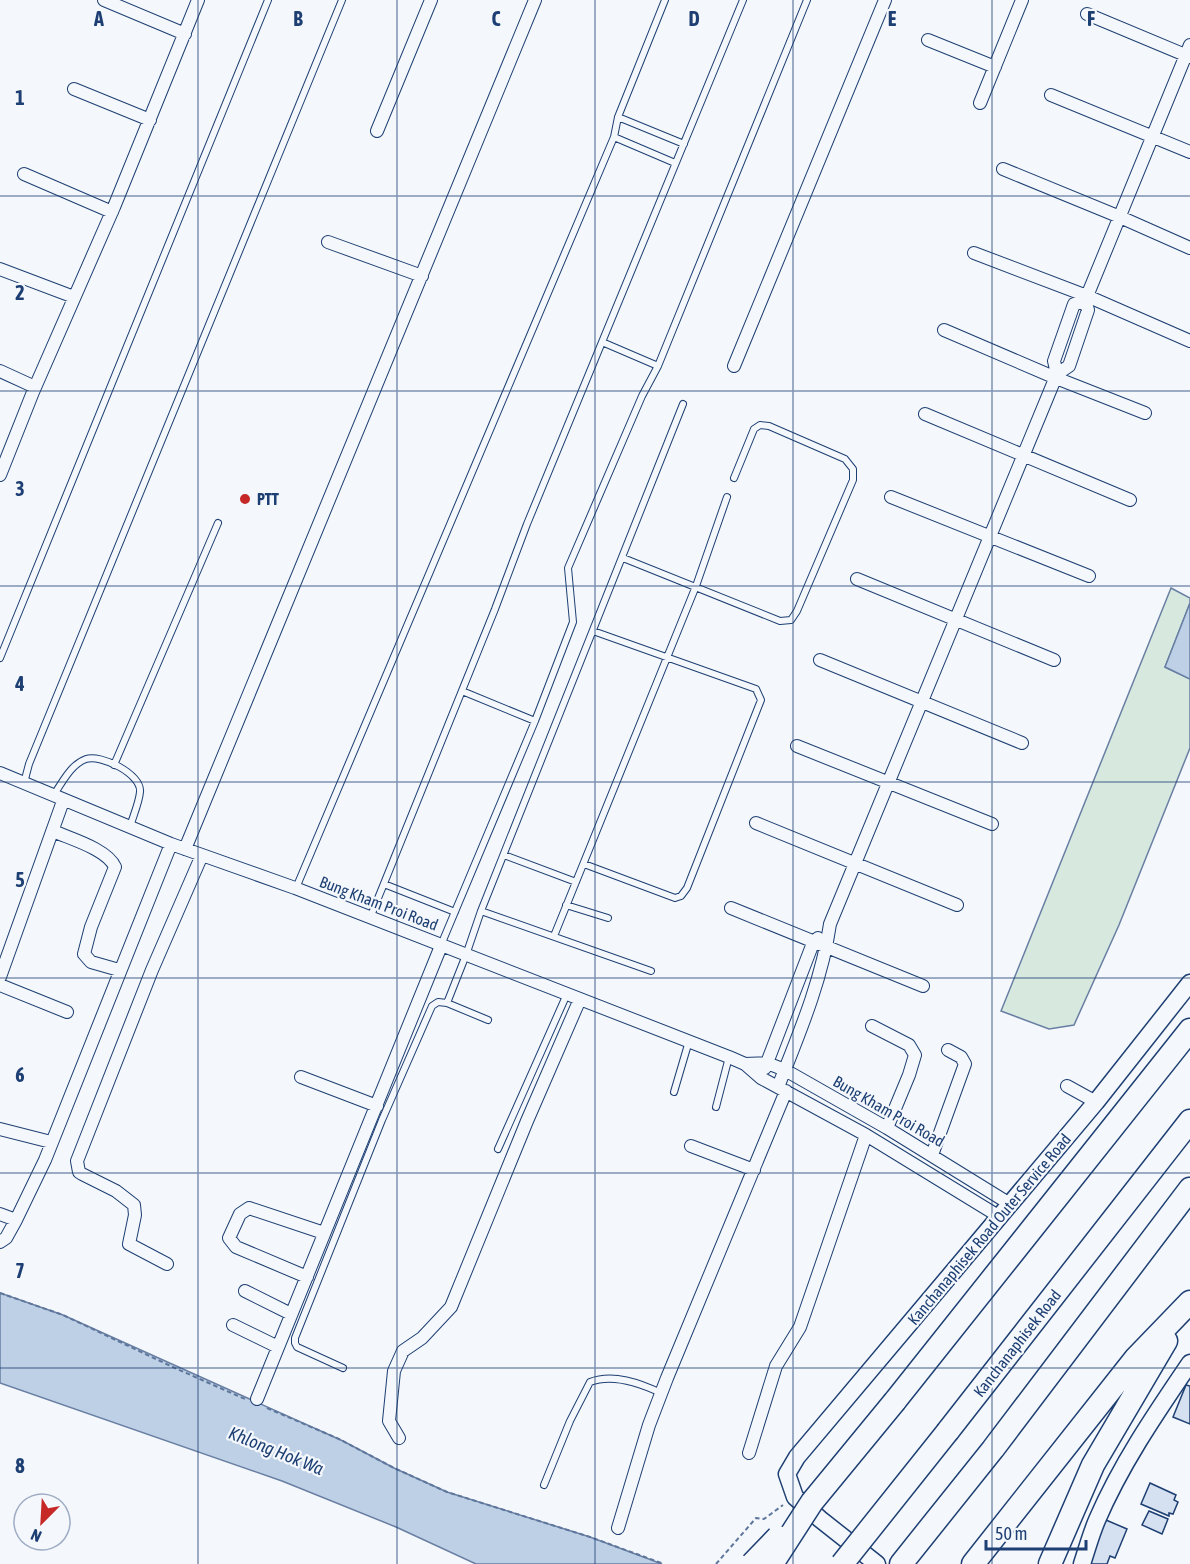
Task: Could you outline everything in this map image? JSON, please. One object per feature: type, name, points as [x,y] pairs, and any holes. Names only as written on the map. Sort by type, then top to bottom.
[{"type":"highway","points":[[752,1564],[804,1499],[896,1401],[1190,1030]]},
{"type":"highway","name":"Kanchanaphisek Road","points":[[842,1564],[1190,1121]]},
{"type":"highway","points":[[902,1564],[993,1449],[1190,1189]]},
{"type":"highway","points":[[1050,1564],[1078,1495],[1104,1444],[1189,1303]]},
{"type":"highway","points":[[974,1564],[1136,1359],[1189,1303]]},
{"type":"highway","points":[[772,1564],[804,1499]]},
{"type":"main road","name":"Kanchanaphisek Road Outer Service Road","points":[[804,1499],[787,1474],[797,1457],[1096,1102],[1190,983]]},
{"type":"main road","points":[[1082,1564],[1096,1522],[1109,1494],[1130,1456],[1190,1363]]},
{"type":"main road","points":[[804,1499],[820,1519],[877,1564]]},
{"type":"street","points":[[104,0],[185,34]]},
{"type":"street","points":[[0,475],[35,387],[112,212],[198,0]]},
{"type":"street","points":[[377,131],[431,0]]},
{"type":"street","points":[[185,849],[535,0]]},
{"type":"street","points":[[734,366],[885,0]]},
{"type":"street","points":[[980,103],[1022,0]]},
{"type":"street","points":[[618,1528],[649,1425],[754,1170],[782,1089],[784,1070],[805,1017],[826,948],[830,924],[1057,376],[1054,360],[1074,304],[1086,298],[1189,52],[1087,14]]},
{"type":"street","points":[[928,40],[995,67]]},
{"type":"street","points":[[74,89],[150,120]]},
{"type":"street","points":[[1051,95],[1190,152]]},
{"type":"street","points":[[1003,169],[1190,248]]},
{"type":"street","points":[[24,174],[112,212]]},
{"type":"street","points":[[328,242],[422,276]]},
{"type":"street","points":[[974,253],[1190,341]]},
{"type":"street","points":[[0,269],[74,297]]},
{"type":"street","points":[[944,330],[1145,412]]},
{"type":"street","points":[[0,371],[35,387]]},
{"type":"street","points":[[925,414],[1130,500]]},
{"type":"street","points":[[891,496],[1089,576]]},
{"type":"street","points":[[857,579],[1054,660]]},
{"type":"street","points":[[820,660],[1022,743]]},
{"type":"street","points":[[796,746],[992,824]]},
{"type":"street","name":"Bung Kham Proi Road","points":[[0,773],[171,844],[295,888],[729,1057],[745,1064],[761,1078],[1005,1210]]},
{"type":"street","points":[[0,977],[53,831],[58,799]]},
{"type":"street","points":[[756,823],[957,905]]},
{"type":"street","points":[[53,831],[98,851],[114,864],[115,867],[91,927],[84,954],[91,962],[119,970]]},
{"type":"street","points":[[0,1242],[6,1238],[16,1220],[51,1142],[171,844]]},
{"type":"street","points":[[167,1264],[129,1244],[135,1205],[116,1191],[79,1172],[77,1161],[152,970],[202,855]]},
{"type":"street","points":[[731,908],[923,986]]},
{"type":"street","points":[[761,1078],[813,943],[830,924]]},
{"type":"street","points":[[258,1402],[291,1314],[441,946]]},
{"type":"street","points":[[0,985],[67,1012]]},
{"type":"street","points":[[399,1438],[388,1421],[394,1371],[403,1352],[422,1338],[451,1307],[580,999]]},
{"type":"street","points":[[788,1011],[805,1017]]},
{"type":"street","points":[[872,1026],[909,1045],[915,1054],[909,1076],[887,1128]]},
{"type":"street","points":[[932,1155],[964,1064],[961,1056],[948,1050]]},
{"type":"street","name":"Bung Kham Proi Road","points":[[745,1064],[767,1063],[784,1070],[932,1155],[1005,1210]]},
{"type":"street","points":[[302,1077],[377,1106]]},
{"type":"street","points":[[1067,1086],[1096,1102]]},
{"type":"street","points":[[0,1129],[51,1142]]},
{"type":"street","points":[[749,1453],[776,1366],[800,1327],[866,1135]]},
{"type":"street","points":[[691,1146],[754,1170]]},
{"type":"street","points":[[307,1277],[236,1247],[229,1238],[240,1214],[249,1208],[324,1233]]},
{"type":"street","points":[[0,1214],[16,1220]]},
{"type":"street","points":[[245,1292],[291,1314]]},
{"type":"street","points":[[233,1325],[278,1347]]},
{"type":"lane","points":[[0,658],[268,0]]},
{"type":"lane","points":[[24,784],[29,764],[342,0]]},
{"type":"lane","points":[[295,888],[614,137],[618,117],[665,0]]},
{"type":"lane","points":[[370,918],[527,524],[743,0]]},
{"type":"lane","points":[[441,946],[535,721],[573,622],[568,568],[642,396],[658,366],[807,0]]},
{"type":"lane","points":[[618,117],[684,144]]},
{"type":"lane","points":[[614,137],[675,163]]},
{"type":"lane","points":[[602,342],[658,366]]},
{"type":"lane","points":[[447,1003],[481,912],[684,404]]},
{"type":"lane","points":[[623,558],[780,621],[791,620],[854,480],[854,469],[844,459],[769,426],[760,425],[754,429],[734,478]]},
{"type":"lane","points":[[554,936],[696,586],[727,496]]},
{"type":"lane","points":[[114,765],[218,523]]},
{"type":"lane","points":[[584,864],[675,898],[681,896],[687,888],[761,700],[756,689],[593,631]]},
{"type":"lane","points":[[462,691],[535,721]]},
{"type":"lane","points":[[58,799],[75,765],[84,759],[93,757],[124,769],[136,778],[141,790],[130,828]]},
{"type":"lane","points":[[504,855],[576,882]]},
{"type":"lane","points":[[384,884],[455,912]]},
{"type":"lane","points":[[567,905],[608,918]]},
{"type":"lane","points":[[481,912],[651,972]]},
{"type":"lane","points":[[498,1149],[567,994]]},
{"type":"lane","points":[[343,1368],[297,1347],[295,1338],[382,1120],[432,1006],[438,1002],[447,1003],[488,1020]]},
{"type":"lane","points":[[674,1092],[689,1041]]},
{"type":"lane","points":[[716,1107],[729,1057]]},
{"type":"lane","points":[[544,1485],[570,1421],[590,1382],[601,1377],[623,1380],[639,1383],[662,1393]]},
{"type":"path","points":[[0,1293],[63,1315],[177,1369],[258,1402],[339,1439],[394,1468],[447,1492],[664,1564]]},
{"type":"path","points":[[716,1564],[756,1518],[764,1519],[804,1499]]},
{"type":"shaded area","points":[[1171,588],[1190,598],[1165,667],[1190,679],[1190,748],[1119,925],[1074,1025],[1049,1029],[1001,1011]]},
{"type":"water","points":[[1190,603],[1190,679],[1165,667]]},
{"type":"water","name":"Khlong Hok Wa","points":[[0,1293],[63,1315],[343,1441],[447,1492],[590,1537],[662,1564],[476,1564],[396,1527],[282,1481],[0,1383]]},
{"type":"building","points":[[1186,1385],[1190,1386],[1190,1424],[1173,1417]]},
{"type":"building","points":[[1150,1483],[1176,1495],[1174,1500],[1178,1502],[1173,1514],[1169,1513],[1169,1516],[1141,1504]]},
{"type":"building","points":[[1149,1511],[1168,1519],[1162,1534],[1142,1525]]},
{"type":"building","points":[[1106,1520],[1127,1529],[1115,1558],[1110,1556],[1107,1564],[1087,1564]]},
{"type":"place","name":"PTT","points":[[245,499]]}]
